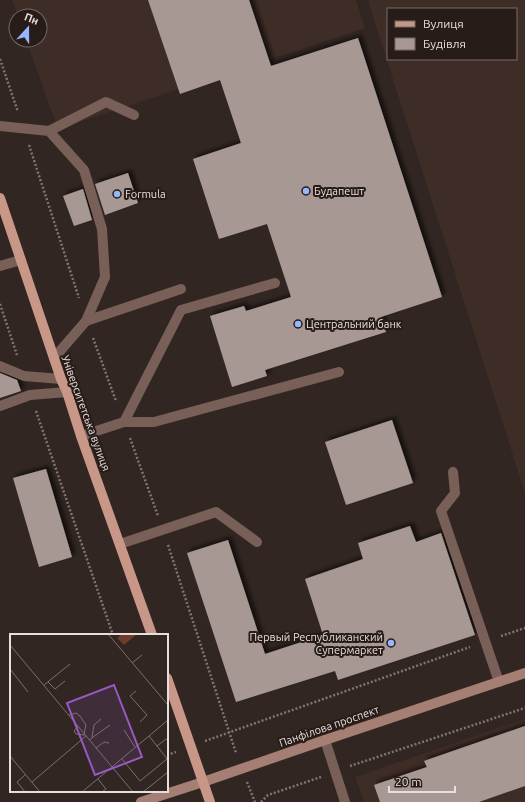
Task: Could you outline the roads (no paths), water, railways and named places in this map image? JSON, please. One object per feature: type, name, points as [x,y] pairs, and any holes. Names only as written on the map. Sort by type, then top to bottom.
[{"type":"main road","name":"Університетська вулиця","points":[[0,198],[61,379],[67,392],[81,436],[152,634]]},
{"type":"main road","name":"Панфілова проспект","points":[[141,802],[525,674]]},
{"type":"main road","points":[[168,681],[210,802]]},
{"type":"street","points":[[0,126],[49,131],[106,102],[134,115]]},
{"type":"street","points":[[49,131],[84,170],[102,229],[105,277],[86,321],[54,358]]},
{"type":"street","points":[[0,266],[21,260]]},
{"type":"street","points":[[124,422],[181,310],[275,283]]},
{"type":"street","points":[[86,321],[181,289]]},
{"type":"street","points":[[0,366],[24,376],[61,379]]},
{"type":"street","points":[[81,436],[124,422],[154,422],[339,372]]},
{"type":"street","points":[[0,406],[30,395],[67,392]]},
{"type":"street","points":[[154,422],[157,433]]},
{"type":"street","points":[[453,472],[455,493],[441,511],[499,682]]},
{"type":"street","points":[[120,544],[216,512],[257,542]]},
{"type":"street","points":[[325,740],[345,802]]},
{"type":"place","name":"Будапешт","points":[[306,191]]},
{"type":"place","name":"Formula","points":[[117,194]]},
{"type":"place","name":"Центральний банк","points":[[298,324]]},
{"type":"place","name":"Первый Республиканский Супермаркет","points":[[391,643]]}]
